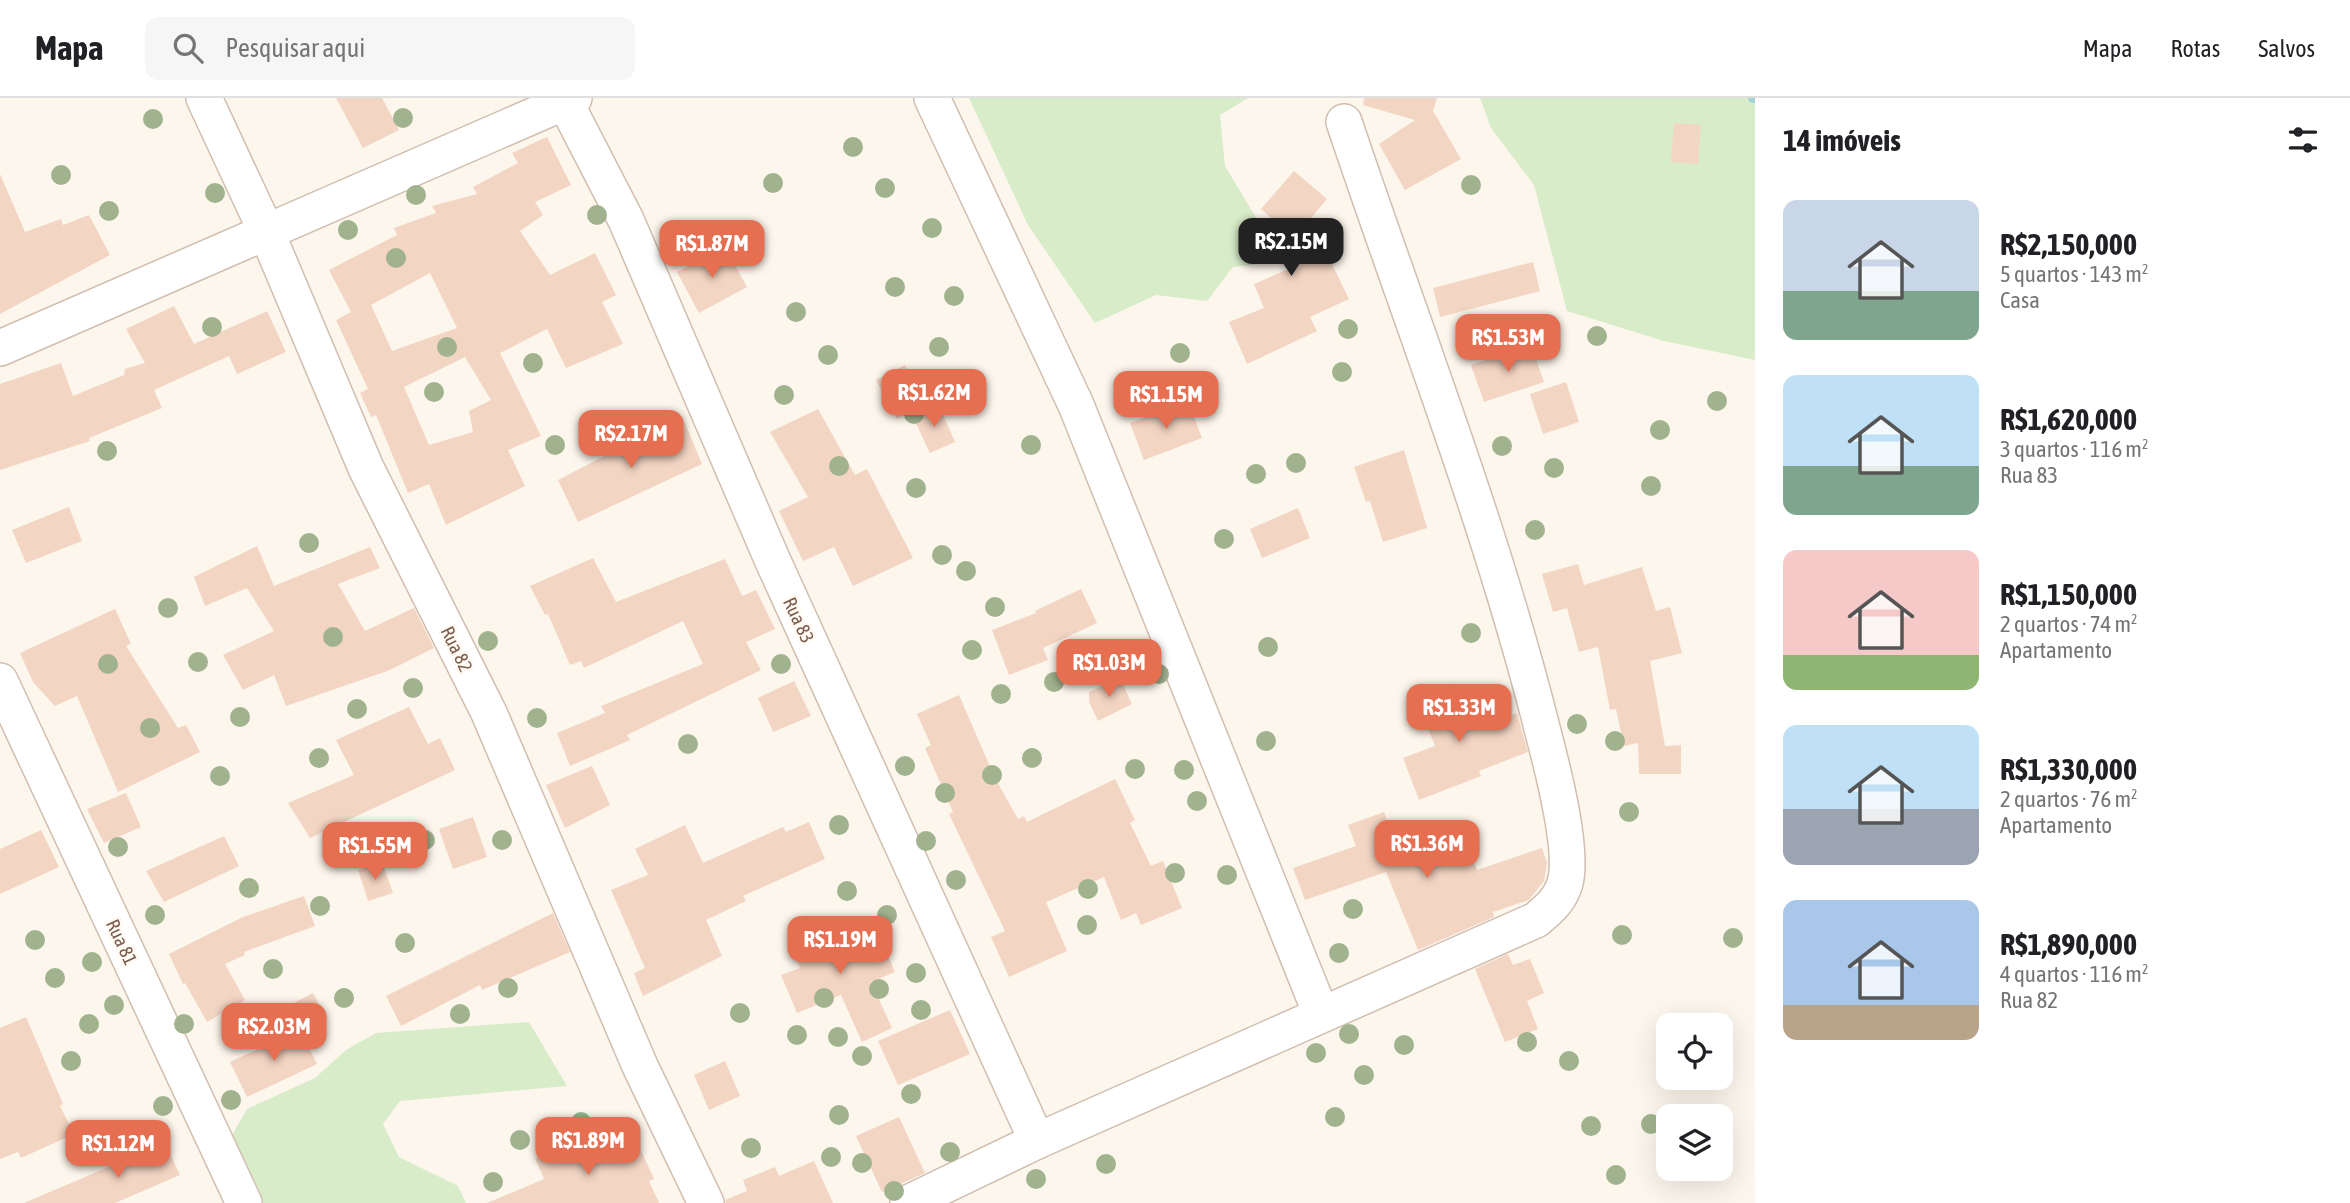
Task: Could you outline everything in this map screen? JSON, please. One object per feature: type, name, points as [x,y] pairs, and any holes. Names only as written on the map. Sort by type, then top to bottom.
[{"type":"street","name":"Rua 82","points":[[204,98],[266,231],[366,468],[489,713],[640,1066],[706,1203]]},
{"type":"street","points":[[932,98],[1076,405],[1321,1014]]},
{"type":"street","points":[[0,348],[567,99]]},
{"type":"street","name":"Rua 83","points":[[567,99],[626,220],[772,559],[1037,1141]]},
{"type":"street","points":[[908,1203],[1037,1141],[1536,919],[1555,904],[1565,882],[1565,853],[1555,781],[1525,660],[1479,510],[1344,122]]},
{"type":"street","name":"Rua 81","points":[[0,681],[244,1203]]},
{"type":"green space","points":[[969,98],[1248,98],[1220,115],[1225,166],[1282,261],[1233,267],[1207,301],[1156,295],[1095,323],[1028,225]]},
{"type":"green space","points":[[1480,98],[1755,98],[1755,360],[1664,341],[1567,311],[1534,185],[1491,128]]},
{"type":"green space","points":[[529,1022],[567,1086],[400,1101],[383,1124],[399,1157],[458,1186],[466,1203],[259,1203],[232,1135],[247,1109],[315,1078],[346,1050],[376,1033]]},
{"type":"building","points":[[336,98],[382,98],[399,130],[363,148]]},
{"type":"building","points":[[1364,98],[1437,98],[1433,111],[1461,159],[1405,190],[1379,144],[1415,120],[1363,105]]},
{"type":"building","points":[[1674,123],[1701,125],[1698,164],[1671,162]]},
{"type":"building","points":[[547,137],[571,185],[535,202],[543,215],[520,231],[550,275],[595,253],[616,295],[602,302],[623,344],[566,368],[547,329],[500,353],[541,436],[508,450],[525,486],[446,525],[429,484],[408,493],[376,415],[371,417],[360,393],[368,389],[336,320],[351,312],[329,270],[397,235],[394,228],[436,213],[432,206],[477,194],[473,187],[518,163],[512,153]],"holes":[[[430,273],[457,328],[392,351],[371,305]],[[465,357],[491,400],[469,411],[473,432],[429,445],[404,387]]]},
{"type":"building","points":[[1294,171],[1327,199],[1310,219],[1349,299],[1310,317],[1317,331],[1247,364],[1229,322],[1264,308],[1254,284],[1291,268],[1288,261],[1309,251],[1261,209]]},
{"type":"building","points":[[0,174],[25,232],[61,219],[63,225],[89,215],[110,255],[0,314]]},
{"type":"building","points":[[725,247],[747,287],[699,313],[677,272]]},
{"type":"building","points":[[1533,262],[1540,291],[1440,317],[1433,288]]},
{"type":"building","points":[[174,306],[194,344],[267,311],[286,352],[237,374],[229,356],[154,390],[162,408],[89,438],[90,441],[0,470],[0,384],[61,363],[73,396],[124,375],[125,369],[145,363],[126,329]]},
{"type":"building","points":[[1531,345],[1544,382],[1484,402],[1471,365]]},
{"type":"building","points":[[905,365],[926,404],[897,419],[876,380]]},
{"type":"building","points":[[1566,382],[1579,422],[1543,434],[1530,394]]},
{"type":"building","points":[[1188,401],[1202,438],[1144,460],[1130,423]]},
{"type":"building","points":[[939,406],[955,442],[930,453],[913,417]]},
{"type":"building","points":[[818,409],[855,475],[867,469],[913,558],[853,586],[834,547],[803,561],[779,511],[808,497],[770,432]]},
{"type":"building","points":[[682,416],[702,464],[578,522],[558,480]]},
{"type":"building","points":[[1404,450],[1427,528],[1383,542],[1370,501],[1366,502],[1354,467]]},
{"type":"building","points":[[69,507],[82,541],[26,563],[12,530]]},
{"type":"building","points":[[1298,508],[1310,538],[1262,558],[1250,529]]},
{"type":"building","points":[[257,546],[274,586],[370,547],[380,568],[338,584],[365,631],[414,608],[434,648],[390,670],[286,706],[274,675],[243,690],[223,655],[274,631],[247,588],[205,606],[194,577]]},
{"type":"building","points":[[593,558],[616,602],[725,559],[742,596],[756,590],[775,629],[746,642],[761,670],[627,735],[630,740],[570,766],[557,733],[605,713],[601,706],[703,664],[683,621],[584,668],[581,661],[570,665],[548,614],[545,615],[530,586]]},
{"type":"building","points":[[1578,564],[1584,585],[1642,567],[1656,611],[1670,607],[1682,653],[1650,661],[1665,746],[1681,745],[1681,774],[1639,774],[1638,743],[1624,746],[1616,709],[1610,710],[1598,647],[1579,652],[1567,608],[1553,612],[1542,574]]},
{"type":"building","points":[[1081,589],[1097,623],[1043,648],[1048,660],[1009,675],[992,630],[1036,613],[1035,611]]},
{"type":"building","points":[[115,609],[131,644],[126,646],[178,728],[186,725],[200,752],[118,792],[77,696],[55,706],[33,682],[20,653]]},
{"type":"building","points":[[1120,678],[1132,704],[1098,721],[1089,702],[1089,692]]},
{"type":"building","points":[[794,681],[811,716],[773,732],[758,698]]},
{"type":"building","points":[[1454,683],[1473,729],[1517,713],[1528,752],[1479,771],[1481,776],[1419,800],[1403,758],[1435,746],[1416,698]]},
{"type":"building","points":[[959,695],[995,778],[1018,819],[1024,816],[1027,822],[1115,779],[1135,820],[1130,823],[1151,866],[1163,861],[1182,908],[1141,925],[1136,913],[1121,920],[1104,877],[1046,902],[1067,951],[1009,977],[991,937],[1005,931],[949,814],[953,812],[925,748],[931,745],[917,714]]},
{"type":"building","points":[[409,707],[428,744],[440,738],[455,770],[310,838],[288,803],[354,775],[336,740]]},
{"type":"building","points":[[592,766],[610,805],[565,828],[546,785]]},
{"type":"building","points":[[126,793],[141,827],[104,843],[87,809]]},
{"type":"building","points":[[1384,812],[1401,858],[1462,833],[1477,870],[1542,848],[1547,863],[1544,881],[1529,900],[1493,912],[1494,917],[1418,950],[1386,872],[1305,900],[1293,868],[1356,846],[1348,825]]},
{"type":"building","points":[[473,817],[487,857],[453,869],[439,829]]},
{"type":"building","points":[[809,822],[825,859],[743,896],[746,901],[706,920],[722,956],[643,996],[634,973],[645,968],[611,890],[648,875],[635,849],[685,825],[703,863],[783,827],[786,832]]},
{"type":"building","points":[[41,830],[59,867],[0,894],[0,849]]},
{"type":"building","points":[[224,836],[239,866],[164,902],[146,871]]},
{"type":"building","points":[[382,862],[393,893],[368,901],[358,870]]},
{"type":"building","points":[[304,896],[315,926],[244,952],[245,955],[225,964],[245,1000],[207,1022],[185,983],[183,984],[169,954],[243,917]]},
{"type":"building","points":[[553,913],[570,952],[482,990],[480,985],[401,1026],[386,996]]},
{"type":"building","points":[[846,918],[862,951],[882,942],[895,972],[871,982],[892,1028],[862,1042],[841,995],[797,1013],[781,975],[800,968],[789,943]]},
{"type":"building","points":[[1508,954],[1513,965],[1530,959],[1544,993],[1527,1001],[1538,1029],[1505,1042],[1475,969]]},
{"type":"building","points":[[313,993],[327,1019],[304,1031],[290,1005]]},
{"type":"building","points":[[950,1010],[970,1054],[898,1085],[878,1041]]},
{"type":"building","points":[[26,1017],[63,1104],[60,1106],[74,1134],[21,1158],[18,1152],[0,1159],[0,1028]]},
{"type":"building","points":[[300,1029],[317,1064],[247,1097],[230,1062]]},
{"type":"building","points":[[725,1061],[740,1096],[709,1110],[694,1075]]},
{"type":"building","points":[[899,1117],[925,1173],[882,1192],[856,1136]]},
{"type":"building","points":[[596,1131],[609,1159],[639,1146],[654,1179],[649,1181],[659,1203],[487,1203],[544,1179],[535,1158]]},
{"type":"building","points":[[165,1143],[180,1175],[115,1203],[24,1203]]},
{"type":"building","points":[[814,1161],[833,1203],[726,1203],[725,1200],[747,1191],[743,1180],[775,1167],[779,1176]]}]
